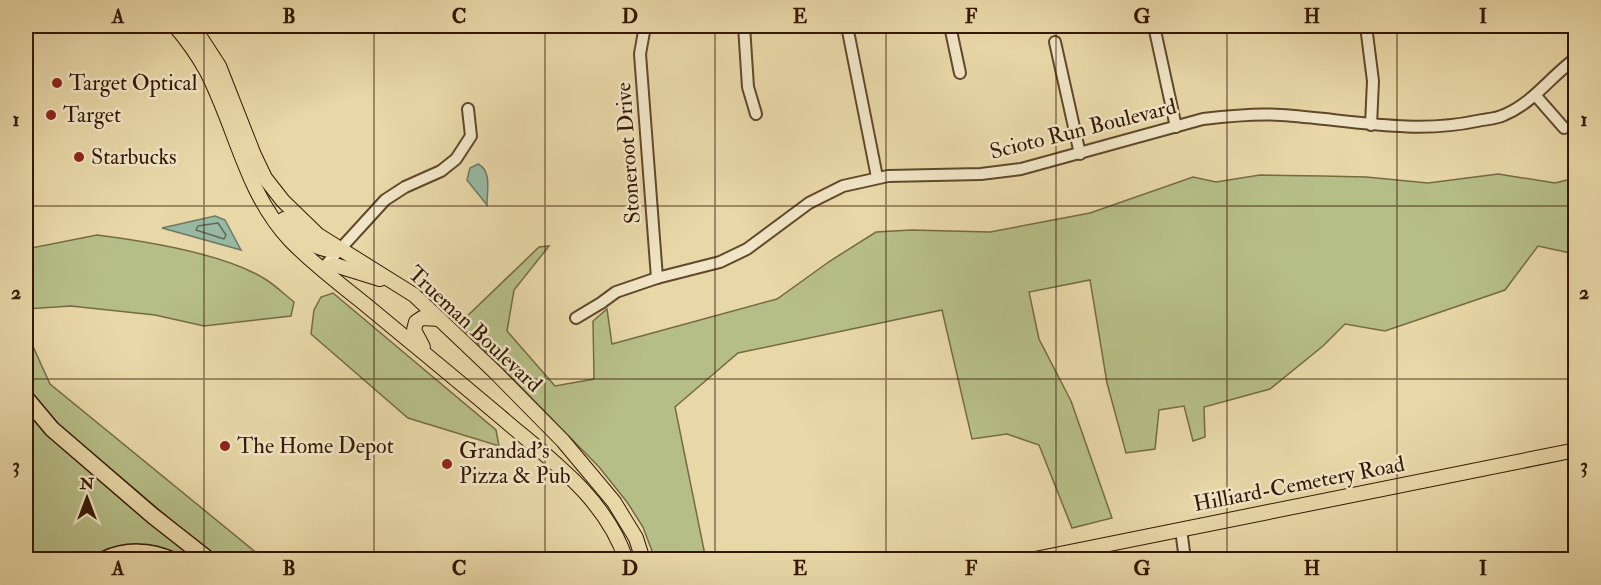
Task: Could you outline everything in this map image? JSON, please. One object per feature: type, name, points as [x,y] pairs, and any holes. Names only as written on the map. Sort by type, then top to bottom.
[{"type":"highway","points":[[26,398],[52,429],[201,560]]},
{"type":"highway","points":[[153,516],[208,560]]},
{"type":"highway","points":[[103,560],[123,553],[139,552],[172,560]]},
{"type":"main road","name":"Trueman Boulevard","points":[[175,26],[187,40],[207,72],[240,157],[263,204],[279,228],[322,269],[438,364],[573,480],[601,511],[620,543],[626,560]]},
{"type":"main road","name":"Trueman Boulevard","points":[[193,26],[219,66],[254,155],[266,178],[283,201],[305,224],[341,250],[414,295],[502,380],[563,441],[596,479],[614,502],[636,538],[643,560]]},
{"type":"main road","points":[[263,204],[311,244],[329,252],[341,250]]},
{"type":"main road","points":[[322,269],[335,265],[342,266],[365,275],[395,282]]},
{"type":"main road","points":[[438,364],[419,342],[414,330],[416,322],[422,318],[439,319]]},
{"type":"main road","name":"Hilliard-Cemetery Road","points":[[1030,560],[1575,450]]},
{"type":"main road","points":[[573,480],[586,477],[596,479]]},
{"type":"street","name":"Stoneroot Drive","points":[[645,26],[640,54],[657,278]]},
{"type":"street","points":[[744,26],[748,87],[756,114]]},
{"type":"street","points":[[847,26],[877,177]]},
{"type":"street","points":[[950,26],[960,73]]},
{"type":"street","points":[[1154,26],[1176,127]]},
{"type":"street","points":[[1366,26],[1373,81],[1371,125]]},
{"type":"street","points":[[1055,42],[1080,154]]},
{"type":"street","name":"Scioto Run Boulevard","points":[[576,318],[616,292],[657,278],[720,262],[747,249],[808,203],[843,186],[877,177],[981,174],[1011,170],[1225,116],[1279,114],[1371,125],[1432,127],[1463,124],[1503,116],[1536,96],[1575,58]]},
{"type":"street","points":[[1536,96],[1564,128]]},
{"type":"street","points":[[322,269],[385,200],[405,187],[441,171],[456,159],[471,136],[468,109]]},
{"type":"street","points":[[1180,529],[1185,560]]},
{"type":"green space","points":[[1498,174],[1555,183],[1575,178],[1575,254],[1538,246],[1505,290],[1385,331],[1345,324],[1323,346],[1270,389],[1204,407],[1205,437],[1193,441],[1184,406],[1159,410],[1155,449],[1126,453],[1107,383],[1090,280],[1029,292],[1039,339],[1071,401],[1112,518],[1072,528],[1039,445],[1007,434],[972,439],[942,310],[738,353],[675,407],[706,560],[655,559],[643,527],[627,502],[599,467],[459,324],[539,247],[549,246],[514,290],[507,331],[555,386],[594,379],[593,321],[607,309],[612,344],[777,299],[876,232],[911,230],[990,232],[1090,213],[1193,177],[1216,182],[1260,175],[1366,177],[1428,183]]},
{"type":"green space","points":[[97,235],[184,250],[248,270],[269,281],[294,302],[291,316],[204,326],[155,315],[71,306],[26,309],[26,249]]},
{"type":"green space","points":[[333,293],[496,430],[499,446],[408,418],[311,334],[314,310],[321,297]]},
{"type":"green space","points":[[26,331],[50,384],[264,559],[217,559],[51,418],[26,387]]},
{"type":"green space","points":[[26,404],[198,559],[180,559],[165,552],[95,559],[32,559],[26,528]]},
{"type":"water","points":[[478,164],[487,176],[487,205],[467,180],[470,168]]},
{"type":"water","points":[[215,216],[225,220],[241,250],[162,228]]},
{"type":"place","name":"Target Optical","points":[[57,83]]},
{"type":"place","name":"Target","points":[[51,115]]},
{"type":"place","name":"Starbucks","points":[[79,157]]},
{"type":"place","name":"The Home Depot","points":[[225,446]]},
{"type":"place","name":"Grandad's Pizza & Pub","points":[[447,464]]}]
